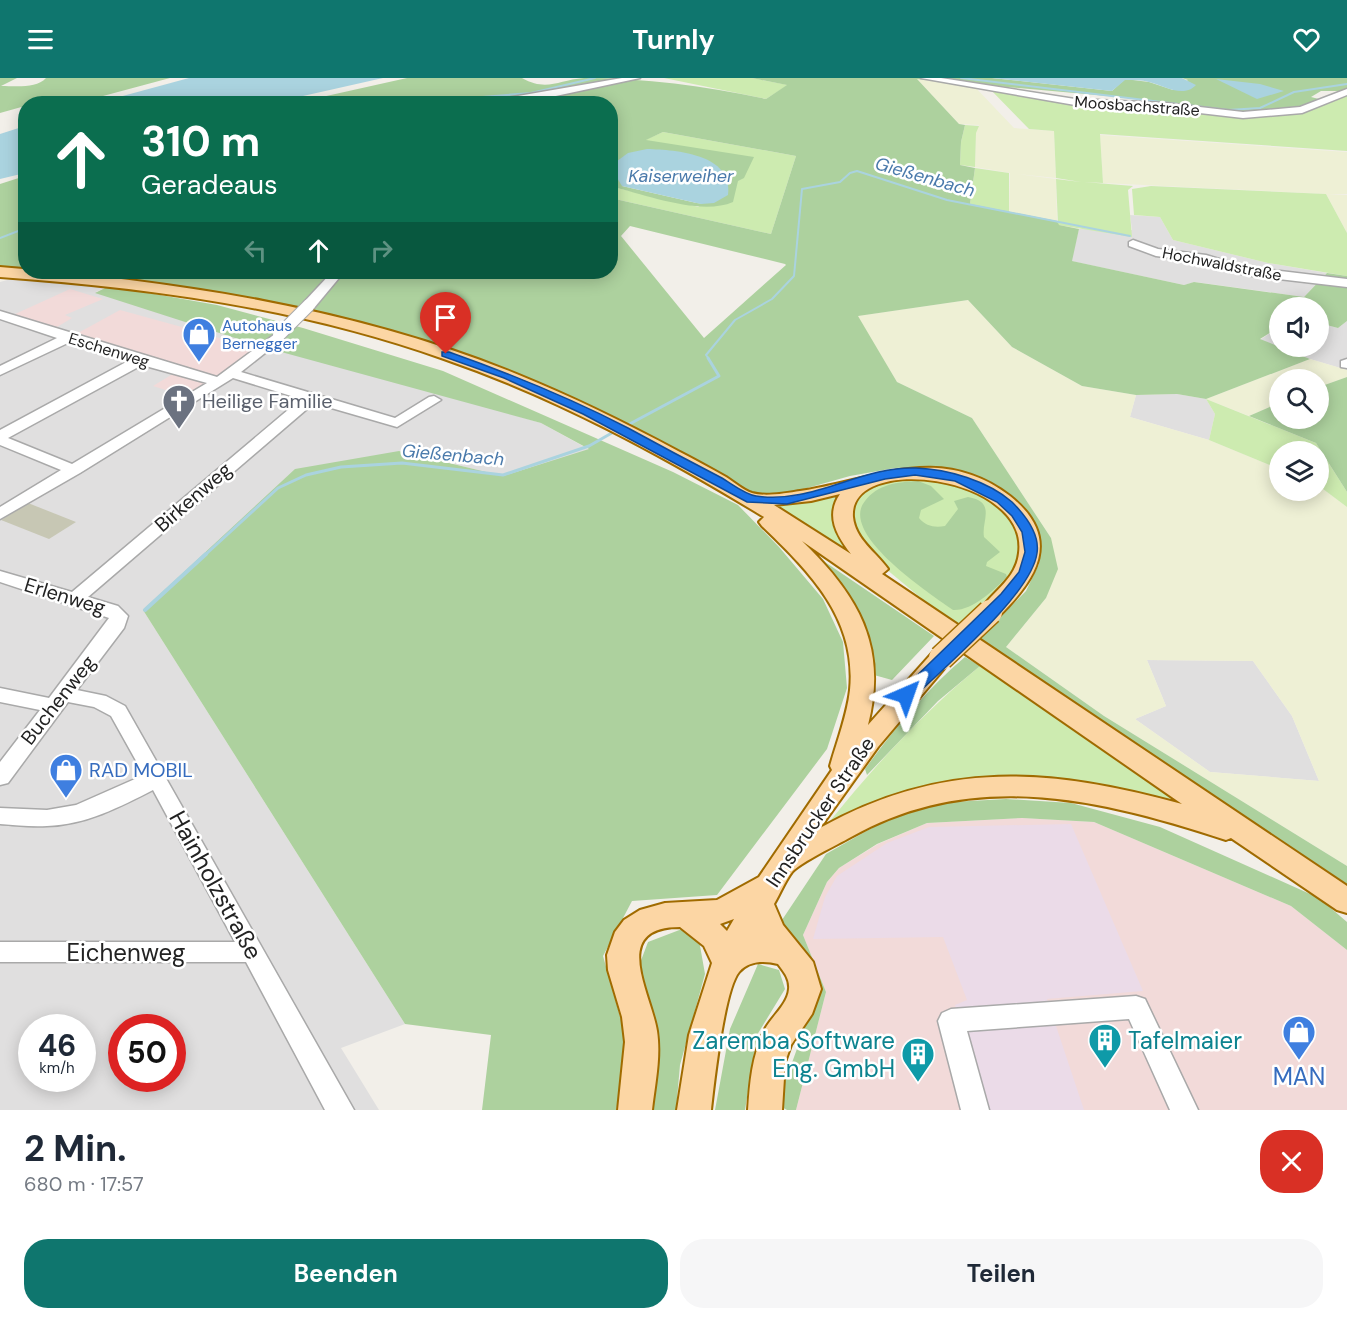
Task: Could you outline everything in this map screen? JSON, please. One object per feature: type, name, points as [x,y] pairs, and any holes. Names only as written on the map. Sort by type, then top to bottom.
[{"type":"main road","points":[[0,272],[18,274]]},
{"type":"main road","points":[[74,279],[148,286],[227,299],[328,320],[416,345],[508,376],[636,435],[752,499],[894,592],[1345,900]]},
{"type":"main road","name":"Innsbrucker Straße","points":[[694,1110],[705,1035],[727,963],[770,884],[841,777],[878,727],[941,658],[1018,584],[1029,563],[1031,552],[1028,532],[1017,514],[990,491],[944,474],[899,473],[787,501],[752,499]]},
{"type":"main road","points":[[864,481],[844,505],[844,525],[859,549],[894,592]]},
{"type":"main road","points":[[730,487],[822,573],[838,593],[851,618],[863,663],[862,690],[841,777]]},
{"type":"main road","points":[[635,1110],[642,1050],[641,1032],[621,964],[625,942],[640,924],[652,918],[670,914],[689,916],[724,910],[770,884],[881,810],[921,797],[1012,785],[1060,787],[1108,794],[1150,804],[1253,838]]},
{"type":"main road","points":[[765,1110],[766,1078],[773,1048],[804,996],[802,971],[771,932],[770,884]]},
{"type":"main road","points":[[689,916],[715,937],[727,963],[751,949],[762,946],[790,955]]},
{"type":"street","points":[[536,96],[636,78]]},
{"type":"street","name":"Moosbachstraße","points":[[924,78],[1075,102],[1176,107],[1243,115],[1302,110],[1347,92]]},
{"type":"street","name":"Hochwaldstraße","points":[[1133,244],[1156,252],[1206,259],[1245,271],[1347,283]]},
{"type":"street","points":[[0,514],[225,378],[279,335],[332,279]]},
{"type":"street","name":"Eschenweg","points":[[0,315],[140,360],[311,398],[397,423],[434,400]]},
{"type":"street","points":[[0,370],[67,338]]},
{"type":"street","points":[[0,438],[140,360]]},
{"type":"street","name":"Birkenweg","points":[[76,598],[311,398]]},
{"type":"street","points":[[0,438],[74,470]]},
{"type":"street","name":"Erlenweg","points":[[0,576],[76,598],[117,613],[117,624]]},
{"type":"street","name":"Buchenweg","points":[[0,777],[117,624]]},
{"type":"street","name":"Hainholzstraße","points":[[0,695],[99,701],[118,711],[340,1110]]},
{"type":"street","points":[[0,816],[48,818],[72,814],[103,805],[157,778]]},
{"type":"street","name":"Eichenweg","points":[[0,952],[253,952]]},
{"type":"street","points":[[975,1110],[951,1021],[1136,1007],[1184,1110]]},
{"type":"shaded area","points":[[916,78],[974,86],[1014,128],[1054,131],[1056,178],[1017,174],[1056,179],[1057,221],[1009,213],[1010,173],[975,167],[976,132],[979,125],[959,124]]},
{"type":"shaded area","points":[[1100,135],[1347,152],[1347,194],[1327,194],[1347,195],[1347,233],[1326,194],[1103,183]]},
{"type":"shaded area","points":[[1130,215],[1160,217],[1173,240],[1268,263],[1327,273],[1304,297],[1195,282],[1184,285],[1071,261],[1079,229],[1132,230]]},
{"type":"shaded area","points":[[18,277],[18,279],[109,286],[96,292],[541,423],[590,450],[503,476],[399,451],[143,610],[405,1024],[341,1048],[379,1110],[0,1110],[0,282]],"holes":[[[79,333],[255,349],[154,386],[182,369]]]},
{"type":"shaded area","points":[[70,289],[103,299],[65,315],[72,318],[57,327],[13,315]]},
{"type":"shaded area","points":[[968,300],[1012,347],[1082,386],[1136,395],[1130,417],[1209,440],[1269,465],[1269,501],[1329,501],[1329,494],[1347,507],[1347,866],[1104,716],[1006,647],[1046,598],[1051,538],[972,418],[897,382],[857,316]],"holes":[[[1147,660],[1253,661],[1292,716],[1319,781],[1210,772],[1135,719],[1166,706]]]},
{"type":"shaded area","points":[[120,310],[256,349],[188,397],[153,386],[181,369],[78,333]]},
{"type":"shaded area","points":[[1347,321],[1347,370],[1305,357],[1329,357],[1329,326],[1338,328]]},
{"type":"shaded area","points":[[1269,334],[1269,343],[1260,340]]},
{"type":"shaded area","points":[[1310,359],[1347,370],[1347,377],[1329,383],[1329,369],[1284,369]]},
{"type":"shaded area","points":[[1269,375],[1269,407],[1249,416],[1206,399]]},
{"type":"shaded area","points":[[1177,394],[1206,399],[1215,414],[1209,440],[1130,417],[1136,395]]},
{"type":"shaded area","points":[[28,503],[76,522],[49,539],[1,520]]},
{"type":"shaded area","points":[[1147,660],[1253,661],[1292,716],[1319,781],[1210,772],[1135,719],[1166,706]]},
{"type":"shaded area","points":[[1022,818],[1094,822],[1291,906],[1347,950],[1347,1110],[796,1110],[826,992],[803,935],[827,882],[839,868],[878,844],[927,823]]},
{"type":"shaded area","points":[[1071,824],[1143,991],[1047,999],[1084,1110],[986,1110],[955,1005],[967,1000],[943,937],[813,939],[825,897],[837,876],[887,843],[929,827]]},
{"type":"green space","points":[[0,78],[17,78],[1,86],[19,86],[37,84],[46,78],[170,78],[103,96],[18,96],[18,108],[0,113]]},
{"type":"green space","points":[[407,78],[522,78],[546,85],[584,78],[630,79],[721,90],[766,99],[787,85],[752,78],[992,78],[1112,91],[1125,79],[1149,82],[1173,90],[1188,80],[1182,78],[1347,78],[1347,91],[1321,91],[1311,97],[1323,100],[1301,107],[1260,113],[1225,112],[1130,98],[917,79],[959,124],[965,125],[961,142],[960,165],[975,168],[970,204],[1057,221],[1059,225],[1079,229],[1072,261],[1184,285],[1194,282],[1304,297],[1269,297],[1269,333],[1260,339],[1269,343],[1269,357],[1310,359],[1284,369],[1269,369],[1269,375],[1206,399],[1177,394],[1136,395],[1082,386],[1012,347],[968,300],[858,316],[897,382],[972,418],[1051,538],[1058,569],[1046,598],[1006,647],[1104,716],[1347,866],[1347,884],[978,639],[1026,591],[1039,564],[1041,539],[1032,522],[1005,492],[974,478],[927,467],[895,468],[850,476],[786,494],[755,495],[643,433],[554,391],[292,308],[134,279],[618,279],[618,200],[771,234],[796,156],[663,132],[646,140],[754,157],[744,178],[738,181],[733,202],[720,206],[690,206],[618,188],[618,96],[326,96]],"holes":[[[717,167],[730,182],[701,204],[622,186]],[[630,226],[785,264],[704,338],[621,236]]]},
{"type":"green space","points":[[664,78],[752,78],[788,85],[766,99]]},
{"type":"green space","points":[[989,88],[1056,100],[1244,115],[1347,94],[1347,151],[1100,134],[1103,183],[1084,182],[1133,186],[1128,190],[1132,237],[1058,225],[1056,179],[1081,182],[1056,178],[1054,131],[1029,129]]},
{"type":"green space","points":[[965,125],[979,126],[976,133],[975,167],[960,165],[961,142]]},
{"type":"green space","points":[[663,132],[796,156],[771,234],[618,200],[618,188],[699,207],[645,140]]},
{"type":"green space","points":[[975,168],[1009,173],[1009,213],[970,204]]},
{"type":"green space","points":[[18,178],[18,268],[0,267],[0,184]]},
{"type":"green space","points":[[1151,186],[1326,194],[1347,233],[1347,276],[1268,263],[1173,240],[1160,217],[1134,215],[1132,189]]},
{"type":"green space","points":[[1327,273],[1347,276],[1347,321],[1338,328],[1329,326],[1329,297],[1304,297]]},
{"type":"green space","points":[[109,286],[217,305],[303,328],[443,371],[673,472],[738,505],[779,547],[823,599],[843,642],[847,688],[827,749],[717,895],[632,901],[603,956],[630,1052],[616,1110],[482,1110],[491,1035],[405,1024],[143,610],[295,469],[399,451],[503,476],[589,449],[541,423],[263,347],[95,293]]},
{"type":"green space","points":[[1347,377],[1347,492],[1329,464],[1329,441],[1311,441],[1281,429],[1329,429],[1329,383]]},
{"type":"green space","points":[[1206,399],[1269,424],[1269,429],[1281,429],[1311,441],[1269,441],[1269,465],[1209,440],[1215,414]]},
{"type":"green space","points":[[1269,407],[1269,424],[1249,416]]},
{"type":"green space","points":[[1329,464],[1347,492],[1347,507],[1329,494]]},
{"type":"green space","points":[[887,479],[956,481],[1005,508],[1024,542],[1014,577],[956,627],[880,564],[857,539],[850,502]]},
{"type":"green space","points":[[918,481],[931,486],[944,499],[921,510],[919,518],[927,525],[945,526],[958,509],[954,501],[968,497],[977,499],[985,508],[984,537],[1000,552],[987,562],[986,566],[1006,574],[1007,577],[982,599],[968,607],[953,610],[926,591],[891,562],[875,546],[864,530],[860,515],[870,495],[888,485]]},
{"type":"green space","points":[[842,489],[849,550],[846,551],[776,507]]},
{"type":"green space","points":[[819,558],[934,636],[892,680],[874,675],[865,627],[835,578]]},
{"type":"green space","points":[[965,657],[980,666],[938,701],[867,775],[865,769],[900,724],[924,696]]},
{"type":"green space","points":[[980,666],[1182,798],[1187,809],[1061,779],[954,779],[830,821],[901,739]]},
{"type":"green space","points":[[1006,799],[1071,803],[1160,827],[1319,898],[1347,922],[1347,950],[1291,906],[1094,822],[1022,818],[927,823],[877,844],[839,868],[827,882],[803,935],[826,992],[796,1110],[787,1110],[777,1104],[806,1024],[814,990],[780,923],[826,854],[884,821],[933,803]]},
{"type":"green space","points":[[682,929],[699,940],[705,974],[680,1065],[676,1110],[645,1110],[634,979],[648,942]]},
{"type":"green space","points":[[758,964],[779,970],[785,989],[757,1035],[745,1110],[715,1110],[730,1029]]},
{"type":"water","points":[[189,78],[383,78],[303,96],[123,96]]},
{"type":"water","points":[[992,78],[1182,78],[1196,85],[1191,89],[1179,91],[1146,81],[1125,80],[1112,91]]},
{"type":"water","points":[[1216,79],[1260,84],[1284,91],[1257,99]]},
{"type":"water","points":[[18,128],[18,175],[0,179],[0,134]]},
{"type":"water","name":"Kaiserweiher","points":[[647,149],[687,153],[701,157],[722,171],[727,181],[728,195],[714,203],[701,204],[622,186],[618,180],[618,160],[628,153]]},
{"type":"waterway","points":[[494,96],[531,93],[595,78]]},
{"type":"waterway","points":[[961,78],[1228,110],[1260,108],[1294,92],[1347,84]]},
{"type":"waterway","name":"Gießenbach","points":[[709,359],[706,355],[735,320],[772,299],[794,276],[802,189],[840,182],[850,173],[857,171],[947,200],[1130,236]]},
{"type":"waterway","points":[[0,238],[18,231]]},
{"type":"waterway","name":"Gießenbach","points":[[624,427],[719,376],[708,358]]},
{"type":"waterway","name":"Gießenbach","points":[[205,555],[278,488],[306,475],[341,467],[402,463],[503,475],[589,446],[617,430]]},
{"type":"waterway","name":"Gießenbach","points":[[145,610],[206,554]]},
{"type":"place","name":"Autohaus Bernegger","points":[[199,363]]},
{"type":"place","name":"Heilige Familie","points":[[179,430]]},
{"type":"place","name":"RAD MOBIL","points":[[66,799]]},
{"type":"place","name":"MAN","points":[[1299,1061]]},
{"type":"place","name":"Tafelmaier","points":[[1105,1069]]},
{"type":"place","name":"Zaremba Software Eng. GmbH","points":[[918,1083]]},
{"type":"route","points":[[446,354],[508,376],[587,411],[636,435],[752,499],[787,501],[884,476],[915,471],[944,474],[968,481],[1001,499],[1022,520],[1028,532],[1031,552],[1025,572],[1006,597],[941,658],[906,695]]}]
